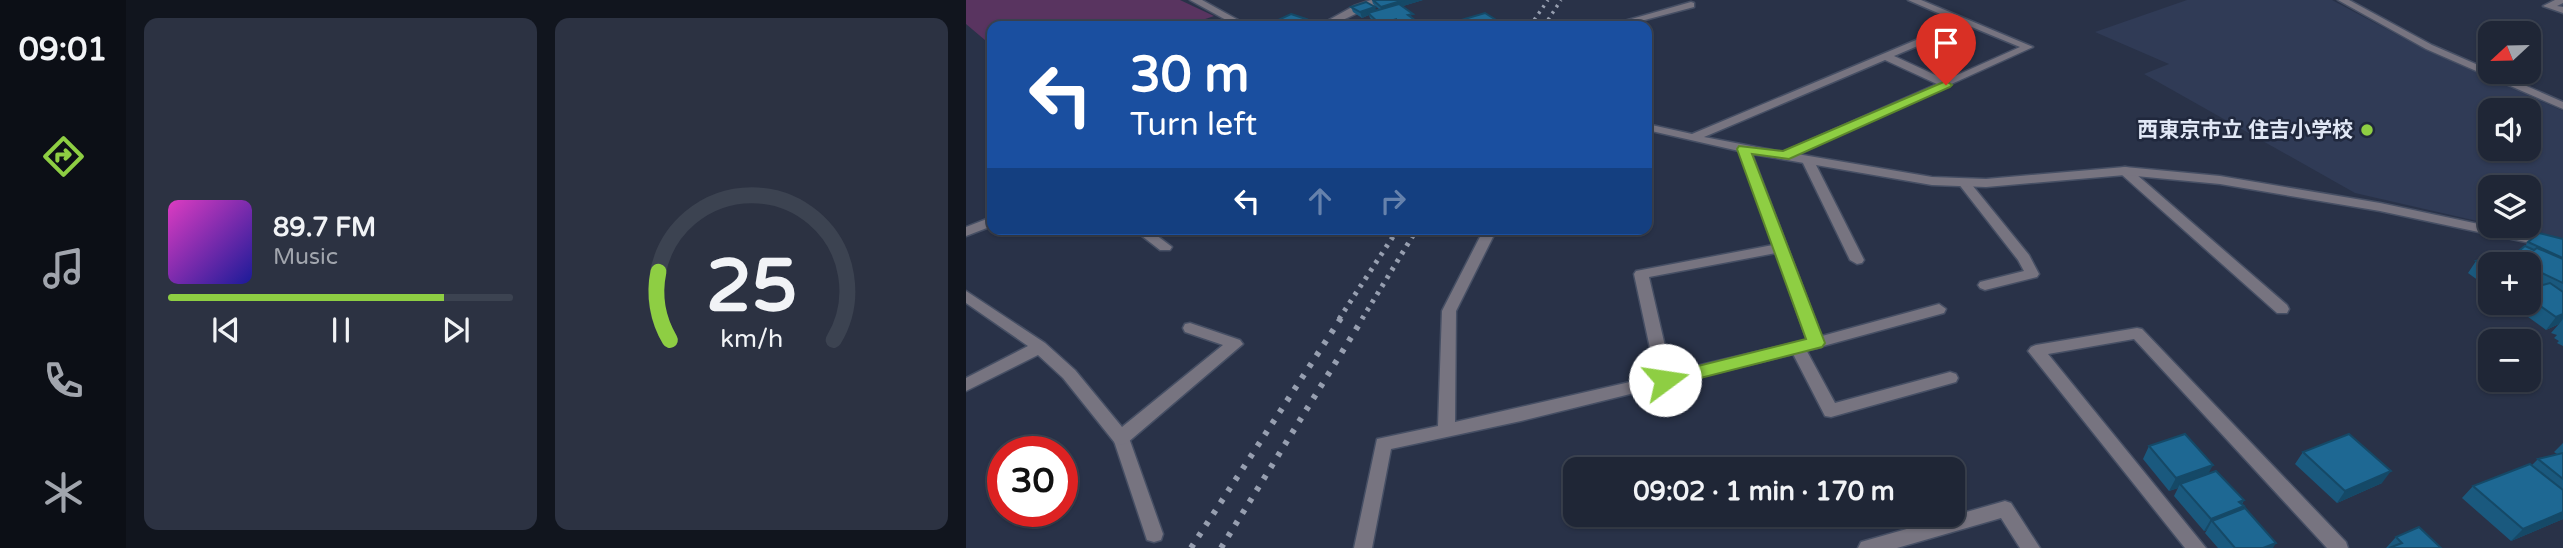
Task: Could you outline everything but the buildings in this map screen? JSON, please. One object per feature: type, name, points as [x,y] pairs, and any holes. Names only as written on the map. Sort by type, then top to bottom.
[{"type":"street","points":[[1195,0],[1235,21]]},
{"type":"street","points":[[1332,21],[1378,0]]},
{"type":"street","points":[[1784,156],[2028,47],[1913,0]]},
{"type":"street","points":[[2342,0],[2429,47],[2563,106]]},
{"type":"street","points":[[2563,0],[2548,6],[2563,10]]},
{"type":"street","points":[[1631,21],[1691,5]]},
{"type":"street","points":[[1691,138],[1967,22]]},
{"type":"street","points":[[1885,56],[1946,85]]},
{"type":"street","points":[[1652,128],[1744,149],[1932,181],[1964,183],[2125,171],[2246,184],[2380,207],[2563,246]]},
{"type":"street","points":[[1744,149],[1816,343]]},
{"type":"street","points":[[1808,161],[1857,260]]},
{"type":"street","points":[[2125,171],[2282,309]]},
{"type":"street","points":[[1964,183],[2024,258],[2032,274],[1985,285]]},
{"type":"street","points":[[966,232],[987,223]]},
{"type":"street","points":[[1148,235],[1165,247]]},
{"type":"street","points":[[1446,430],[1449,311],[1488,235]]},
{"type":"street","points":[[1665,380],[1641,274],[1780,248]]},
{"type":"street","points":[[966,296],[1040,347],[1069,374],[1121,438],[1154,534]]},
{"type":"street","points":[[1363,548],[1383,444],[1798,348],[1939,309]]},
{"type":"street","points":[[1121,438],[1235,344],[1190,328]]},
{"type":"street","points":[[2196,548],[2036,351],[2137,332],[2339,548]]},
{"type":"street","points":[[966,385],[1040,347]]},
{"type":"street","points":[[1798,348],[1831,411],[1951,378]]},
{"type":"street","points":[[1868,548],[2005,509],[2030,548]]},
{"type":"shaded area","points":[[966,0],[1180,0],[1214,16],[1200,21],[987,21],[987,42],[966,24]]},
{"type":"shaded area","name":"西東京市立 住吉小学校","points":[[2187,0],[2332,0],[2424,49],[2478,73],[2478,84],[2502,84],[2534,98],[2478,98],[2478,161],[2541,161],[2541,101],[2563,111],[2563,241],[2541,236],[2541,175],[2478,175],[2478,221],[2355,193],[2144,74],[2169,64],[2095,32]]},
{"type":"railway","points":[[1533,21],[1548,0]]},
{"type":"railway","points":[[1547,21],[1561,0]]},
{"type":"railway","points":[[1339,319],[1394,235]]},
{"type":"railway","points":[[1362,319],[1413,235]]},
{"type":"railway","points":[[1191,548],[1341,318]]},
{"type":"railway","points":[[1221,548],[1363,318]]},
{"type":"place","name":"西東京市立 住吉小学校","points":[[2367,130]]},
{"type":"route","points":[[1665,380],[1816,343],[1744,149],[1784,156],[1946,85]]}]
